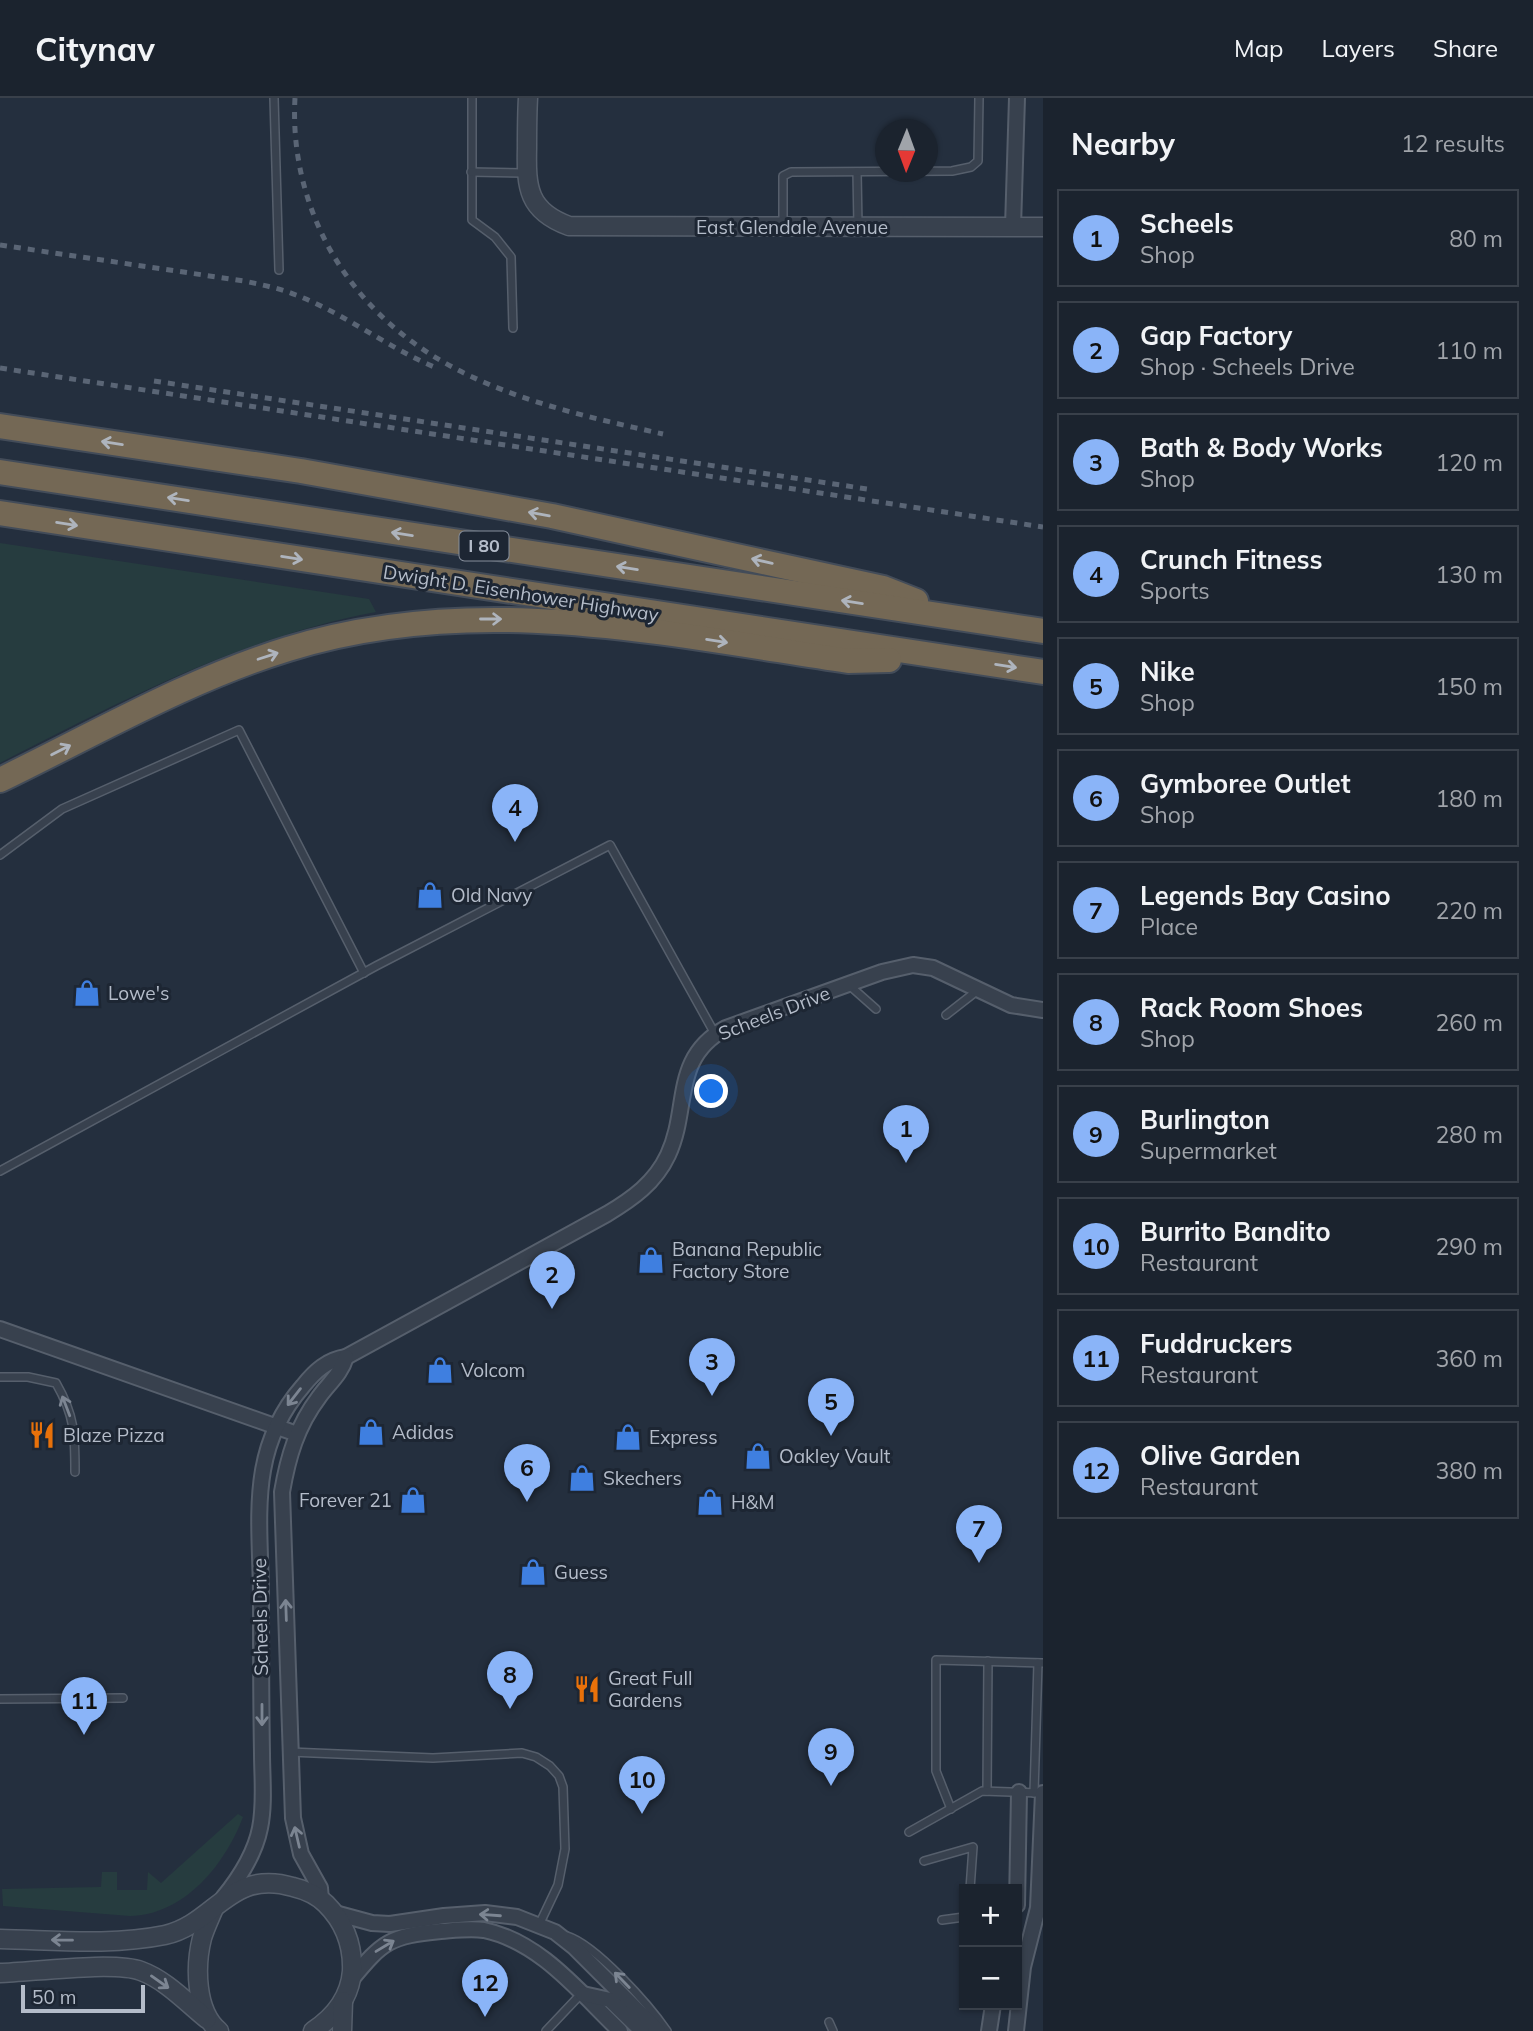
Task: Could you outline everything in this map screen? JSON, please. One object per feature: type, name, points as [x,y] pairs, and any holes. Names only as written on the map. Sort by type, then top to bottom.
[{"type":"highway","points":[[0,426],[301,471],[586,523],[883,588],[968,620]]},
{"type":"highway","name":"Dwight D. Eisenhower Highway","points":[[0,472],[1043,631]]},
{"type":"highway","name":"Dwight D. Eisenhower Highway","points":[[0,513],[1043,672]]},
{"type":"highway","points":[[0,780],[183,689],[242,665],[329,638],[421,622],[522,619],[577,622],[848,660],[968,660]]},
{"type":"street","points":[[526,173],[528,98]]},
{"type":"street","points":[[1013,227],[1017,98]]},
{"type":"street","name":"East Glendale Avenue","points":[[526,173],[533,201],[544,213],[554,221],[585,228],[1043,227]]},
{"type":"street","name":"Scheels Drive","points":[[218,1903],[251,1856],[262,1818],[258,1506],[260,1479],[275,1427],[287,1405],[311,1377],[332,1359],[346,1357],[607,1214],[645,1188],[663,1164],[672,1145],[683,1087],[692,1059],[715,1034],[882,972],[914,965],[933,968],[1011,1005],[1043,1010]]},
{"type":"street","points":[[0,1329],[297,1434]]},
{"type":"street","name":"Scheels Drive","points":[[321,1899],[320,1888],[305,1864],[295,1835],[282,1492],[288,1460],[297,1434],[319,1396],[342,1370],[346,1357]]},
{"type":"street","points":[[1017,1884],[1019,1792]]},
{"type":"street","points":[[1016,2031],[1023,1967],[1038,1909],[1040,1793]]},
{"type":"street","points":[[0,1939],[123,1940],[165,1935],[180,1930],[238,1889],[255,1884],[280,1883],[309,1891],[335,1913],[346,1931],[352,1959],[351,1980],[343,2001],[328,2021],[313,2031]]},
{"type":"street","points":[[212,2027],[201,1998],[199,1971],[202,1938],[218,1903]]},
{"type":"street","points":[[335,1913],[372,1923],[390,1924],[485,1913],[516,1917],[555,1932],[574,1947],[658,2031]]},
{"type":"street","points":[[351,1980],[382,1945],[395,1940],[431,1932],[482,1930],[510,1938],[536,1952],[620,2031]]},
{"type":"street","points":[[0,1973],[111,1967],[140,1970],[159,1980],[212,2027]]},
{"type":"street","points":[[581,1994],[610,2000],[642,2031]]},
{"type":"street","points":[[342,2031],[343,2001]]},
{"type":"street","points":[[989,2031],[992,2010]]},
{"type":"lane","points":[[274,98],[279,270]]},
{"type":"lane","points":[[472,98],[472,220],[495,237],[511,257],[513,328]]},
{"type":"lane","points":[[783,227],[783,176],[791,172],[942,172],[971,167],[978,161],[979,98]]},
{"type":"lane","points":[[471,172],[526,173]]},
{"type":"lane","points":[[857,172],[858,227]]},
{"type":"lane","points":[[0,855],[62,809],[239,730],[364,973]]},
{"type":"lane","points":[[0,1171],[364,973],[610,845],[715,1034]]},
{"type":"lane","points":[[849,984],[876,1009]]},
{"type":"lane","points":[[946,1014],[978,990]]},
{"type":"lane","points":[[0,1377],[28,1377],[56,1383],[68,1404],[75,1433],[75,1472]]},
{"type":"lane","points":[[909,1832],[951,1809],[982,1791],[1040,1793],[1041,1663],[936,1660],[936,1771],[951,1809]]},
{"type":"lane","points":[[987,1791],[988,1661]]},
{"type":"lane","points":[[0,1699],[123,1698]]},
{"type":"lane","points":[[290,1752],[433,1758],[522,1754],[536,1757],[550,1766],[559,1776],[563,1787],[565,1849],[558,1885],[539,1926]]},
{"type":"lane","points":[[924,1861],[973,1847],[970,1884]]},
{"type":"lane","points":[[942,1920],[959,1918]]},
{"type":"lane","points":[[555,1932],[578,1940],[592,1950],[658,2017],[667,2031]]},
{"type":"lane","points":[[546,2031],[581,1994]]},
{"type":"lane","points":[[830,2022],[833,2031]]},
{"type":"green space","points":[[0,543],[369,599],[376,612],[326,623],[230,654],[137,695],[0,763]]},
{"type":"green space","points":[[238,1814],[243,1817],[214,1869],[185,1897],[168,1907],[130,1916],[3,1906],[2,1889],[101,1887],[102,1872],[117,1872],[117,1890],[147,1890],[148,1872],[161,1883]]},
{"type":"railway","points":[[295,98],[298,156],[312,211],[328,246],[357,290],[391,325],[430,354],[473,377],[518,396],[663,434]]},
{"type":"railway","points":[[0,245],[244,281],[277,289],[314,303],[439,369]]},
{"type":"railway","points":[[0,368],[1043,527]]},
{"type":"railway","points":[[154,381],[867,489]]},
{"type":"place","name":"Crunch Fitness","points":[[515,842]]},
{"type":"place","name":"Old Navy","points":[[430,895]]},
{"type":"place","name":"Lowe's","points":[[87,993]]},
{"type":"place","name":"Scheels","points":[[906,1163]]},
{"type":"place","name":"Banana Republic Factory Store","points":[[651,1260]]},
{"type":"place","name":"Gap Factory","points":[[552,1309]]},
{"type":"place","name":"Volcom","points":[[440,1370]]},
{"type":"place","name":"Bath & Body Works","points":[[712,1396]]},
{"type":"place","name":"Adidas","points":[[371,1432]]},
{"type":"place","name":"Blaze Pizza","points":[[42,1435]]},
{"type":"place","name":"Nike","points":[[831,1436]]},
{"type":"place","name":"Express","points":[[628,1437]]},
{"type":"place","name":"Oakley Vault","points":[[758,1456]]},
{"type":"place","name":"Skechers","points":[[582,1478]]},
{"type":"place","name":"Forever 21","points":[[413,1500]]},
{"type":"place","name":"Gymboree Outlet","points":[[527,1502]]},
{"type":"place","name":"H&M","points":[[710,1502]]},
{"type":"place","name":"Legends Bay Casino","points":[[979,1563]]},
{"type":"place","name":"Guess","points":[[533,1572]]},
{"type":"place","name":"Great Full Gardens","points":[[587,1689]]},
{"type":"place","name":"Rack Room Shoes","points":[[510,1709]]},
{"type":"place","name":"Fuddruckers","points":[[84,1735]]},
{"type":"place","name":"Burlington","points":[[831,1786]]},
{"type":"place","name":"Burrito Bandito","points":[[642,1814]]},
{"type":"place","name":"Olive Garden","points":[[485,2017]]}]
